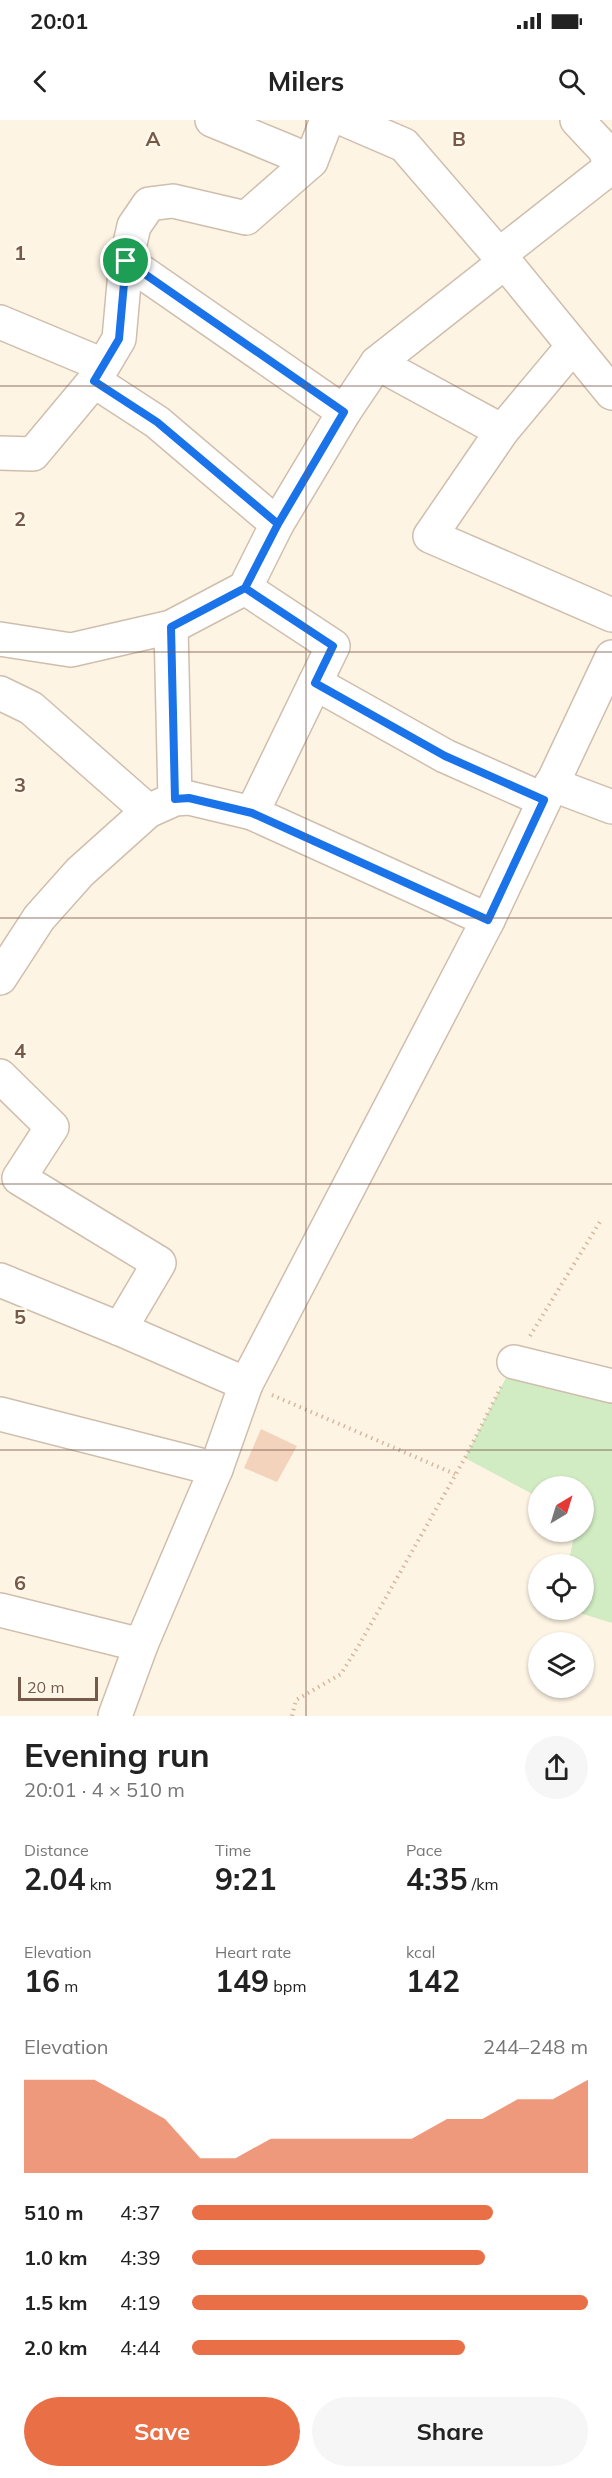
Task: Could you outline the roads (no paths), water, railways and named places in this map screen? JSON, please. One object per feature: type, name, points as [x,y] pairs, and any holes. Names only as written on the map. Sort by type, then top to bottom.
[{"type":"street","points":[[212,120],[311,161]]},
{"type":"street","points":[[0,453],[33,454],[98,373],[119,339],[126,261],[134,226],[150,204],[173,201],[246,218],[311,161],[327,120]]},
{"type":"street","points":[[346,120],[404,145],[502,258],[612,393]]},
{"type":"street","points":[[0,639],[71,650],[171,627],[245,588],[278,524],[344,412],[377,363],[611,167],[605,150],[577,120]]},
{"type":"street","points":[[126,261],[344,412]]},
{"type":"street","points":[[0,322],[98,373],[278,524]]},
{"type":"street","points":[[573,346],[502,431],[430,536],[612,615]]},
{"type":"street","points":[[377,363],[502,431]]},
{"type":"street","points":[[245,588],[333,646],[252,813]]},
{"type":"street","points":[[162,805],[171,627]]},
{"type":"street","points":[[115,1716],[141,1645],[216,1468],[246,1384],[488,920],[612,657]]},
{"type":"street","points":[[315,683],[445,756],[548,792],[612,807]]},
{"type":"street","points":[[0,693],[31,708],[162,805]]},
{"type":"street","points":[[0,978],[39,918],[73,880],[162,805],[189,798],[252,813],[488,920]]},
{"type":"street","points":[[0,1076],[52,1127],[19,1178],[159,1263],[120,1329]]},
{"type":"street","points":[[0,1280],[246,1384]]},
{"type":"street","points":[[514,1362],[612,1386]]},
{"type":"street","points":[[0,1414],[216,1468]]},
{"type":"street","points":[[0,1610],[141,1645]]}]
